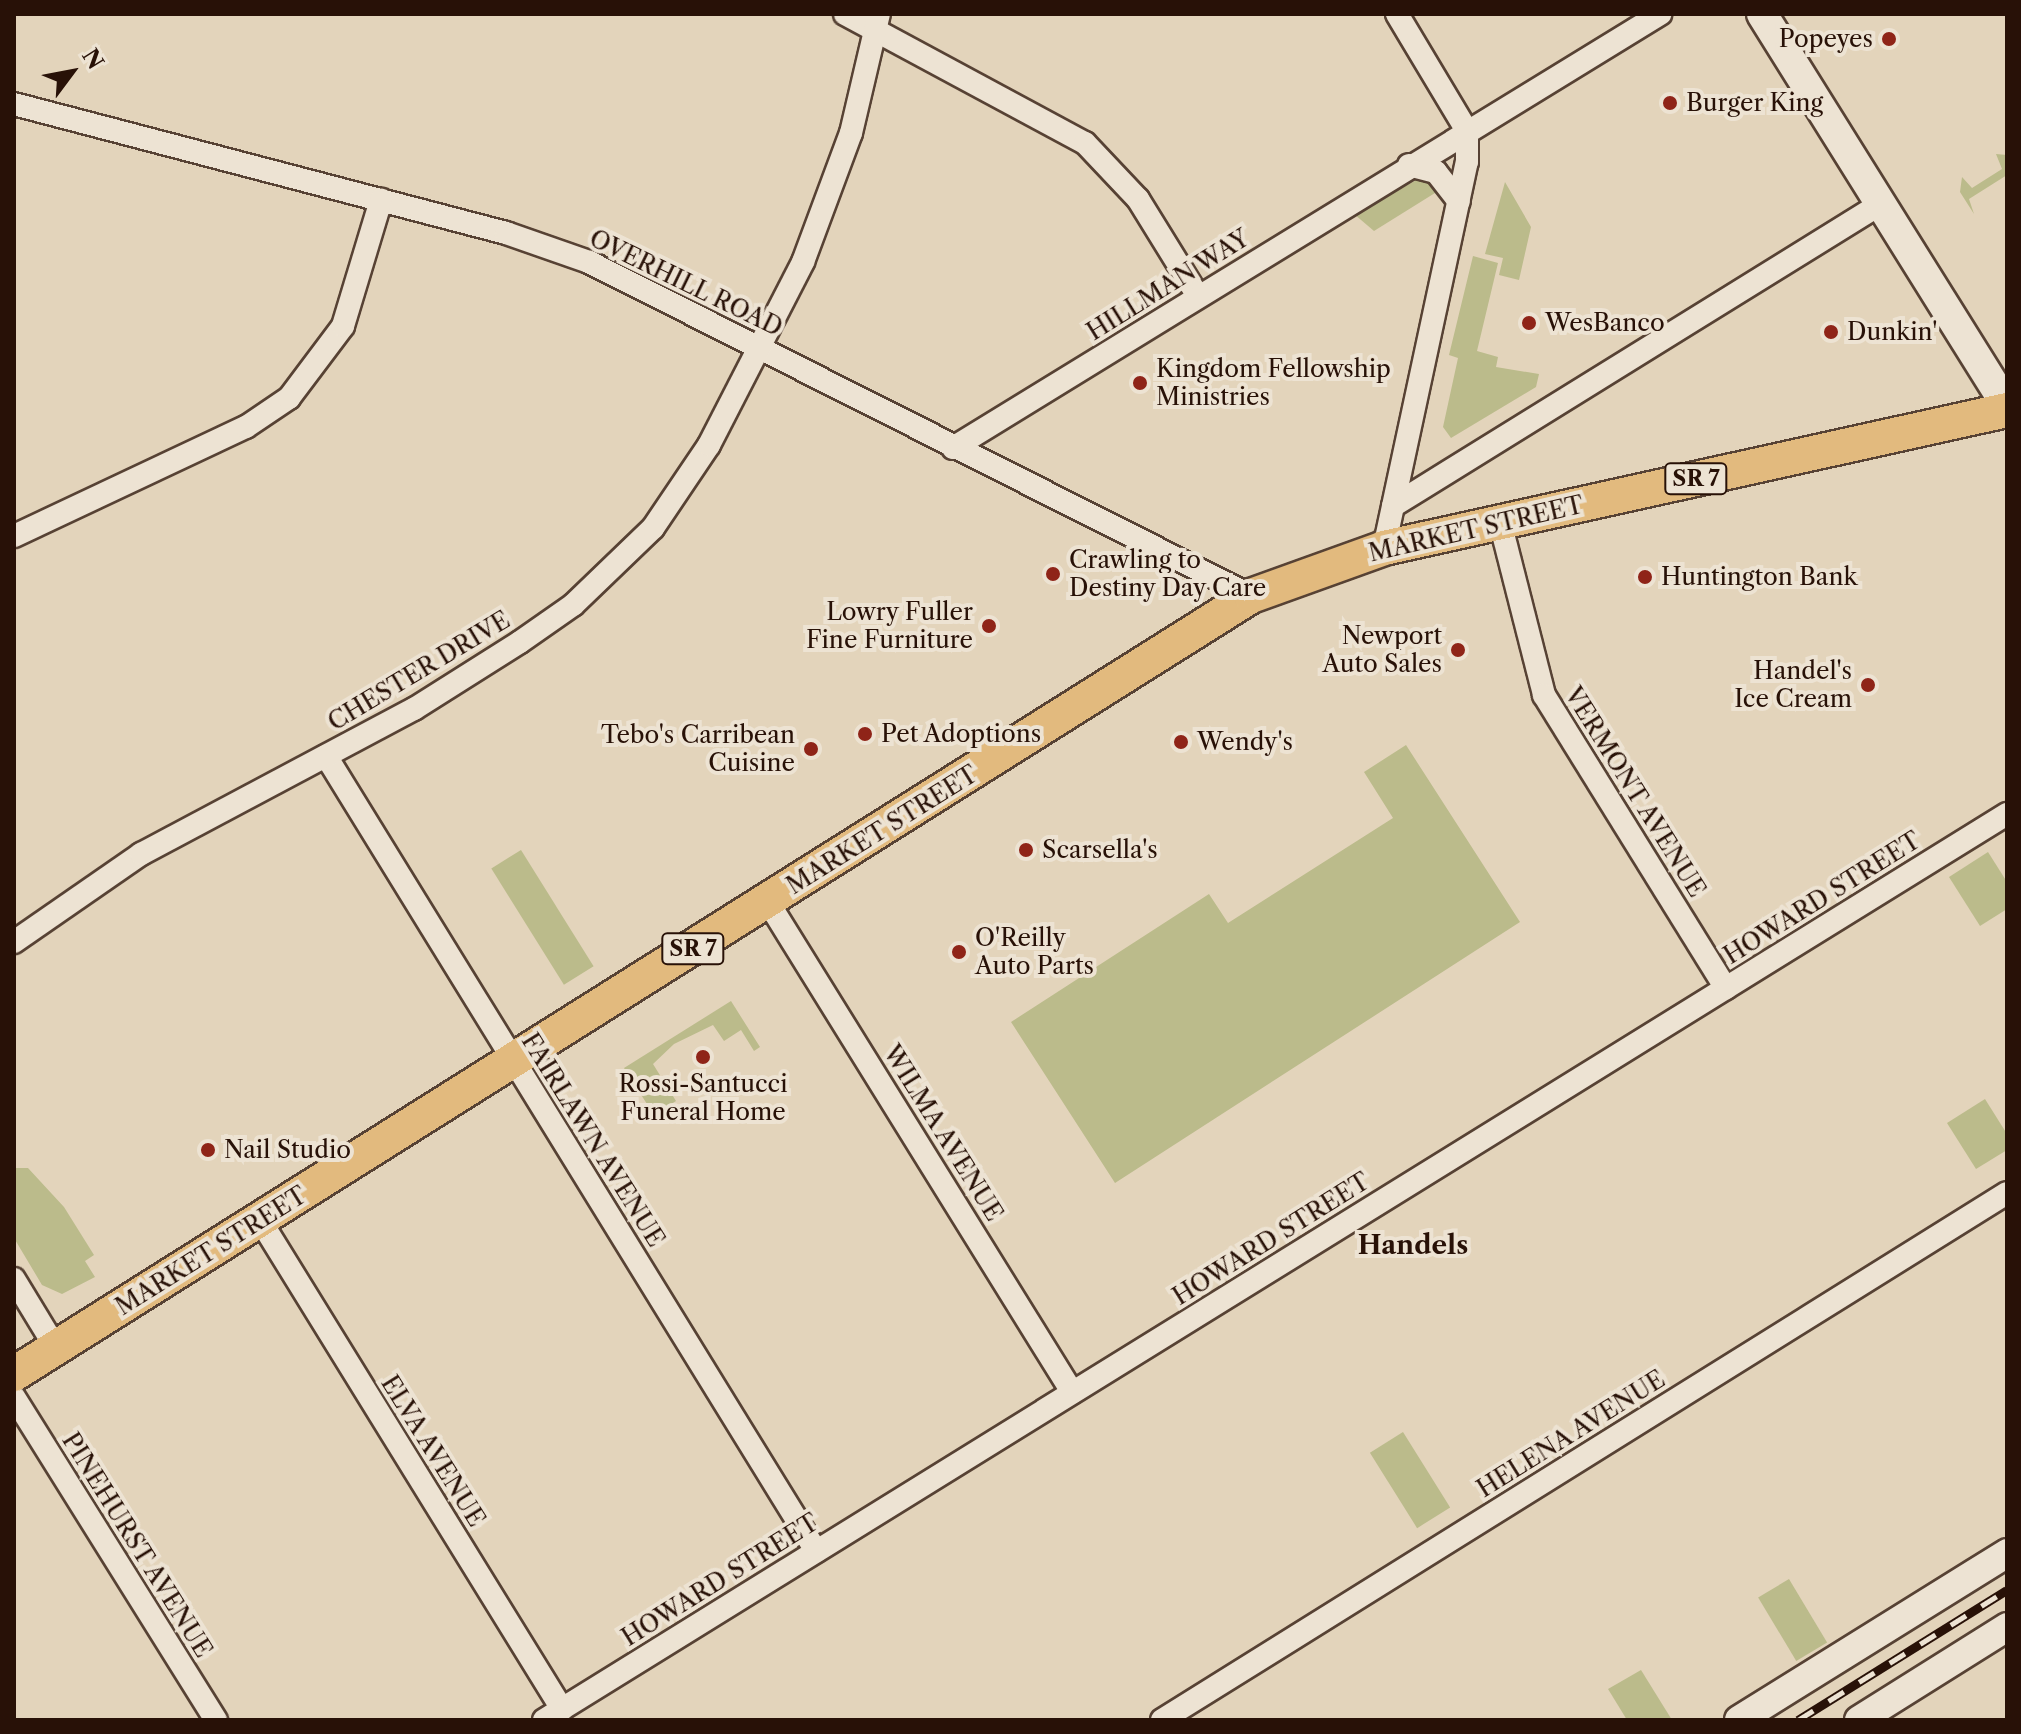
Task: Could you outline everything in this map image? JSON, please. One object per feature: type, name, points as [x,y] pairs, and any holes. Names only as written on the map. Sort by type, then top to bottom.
[{"type":"main road","points":[[1762,14],[2007,408]]},
{"type":"main road","name":"MARKET STREET","points":[[14,1374],[1251,596],[1384,548],[2007,408]]},
{"type":"street","points":[[845,14],[877,22],[1036,110],[1085,143],[1138,199],[1198,296]]},
{"type":"street","points":[[1384,548],[1459,201],[1467,131],[1397,14]]},
{"type":"street","name":"HILLMAN WAY","points":[[953,448],[1409,165],[1660,14]]},
{"type":"street","name":"CHESTER DRIVE","points":[[14,942],[131,861],[326,756],[520,642],[617,567],[688,481],[759,347],[831,195],[877,22]]},
{"type":"street","name":"OVERHILL ROAD","points":[[14,104],[381,200],[589,262],[1251,596]]},
{"type":"street","points":[[1409,165],[1436,172],[1459,201]]},
{"type":"street","points":[[14,536],[246,427],[289,398],[343,326],[381,200]]},
{"type":"street","points":[[1393,506],[1882,203]]},
{"type":"street","name":"VERMONT AVENUE","points":[[1500,522],[1544,695],[1726,988]]},
{"type":"street","name":"FAIRLAWN AVENUE","points":[[326,756],[816,1551]]},
{"type":"street","name":"HOWARD STREET","points":[[553,1714],[2007,814]]},
{"type":"street","name":"WILMA AVENUE","points":[[768,902],[1072,1392]]},
{"type":"street","name":"HELENA AVENUE","points":[[1162,1720],[2007,1193]]},
{"type":"street","name":"ELVA AVENUE","points":[[260,1220],[553,1714]]},
{"type":"street","points":[[14,1279],[56,1348]]},
{"type":"street","name":"PINEHURST AVENUE","points":[[14,1397],[216,1720]]},
{"type":"street","points":[[1739,1720],[2007,1553]]},
{"type":"street","points":[[1864,1719],[2007,1627]]},
{"type":"green space","points":[[1996,154],[2007,155],[2007,175],[1969,199],[1974,214],[1960,192],[1962,177],[1972,188],[2002,169]]},
{"type":"green space","points":[[1424,176],[1443,188],[1374,231],[1354,214]]},
{"type":"green space","points":[[1505,182],[1531,227],[1519,280],[1499,275],[1503,258],[1485,254]]},
{"type":"green space","points":[[1473,256],[1498,263],[1477,351],[1498,357],[1496,367],[1539,374],[1536,387],[1451,438],[1443,427],[1458,358],[1449,355]]},
{"type":"green space","points":[[1406,745],[1520,922],[1115,1183],[1011,1022],[1209,894],[1228,923],[1393,818],[1364,772]]},
{"type":"green space","points":[[521,850],[594,966],[564,985],[491,869]]},
{"type":"green space","points":[[1988,852],[2007,882],[2007,909],[1980,926],[1949,877]]},
{"type":"green space","points":[[731,1001],[760,1047],[754,1051],[741,1030],[724,1041],[713,1025],[674,1044],[653,1064],[676,1101],[654,1115],[624,1068]]},
{"type":"green space","points":[[1985,1099],[2007,1134],[2007,1150],[1976,1169],[1947,1123]]},
{"type":"green space","points":[[14,1168],[28,1168],[64,1207],[94,1255],[85,1261],[95,1277],[62,1294],[42,1285],[14,1238]]},
{"type":"green space","points":[[1403,1432],[1450,1507],[1417,1528],[1370,1453]]},
{"type":"green space","points":[[1789,1579],[1827,1642],[1796,1661],[1758,1598]]},
{"type":"green space","points":[[1641,1670],[1672,1720],[1627,1720],[1608,1689]]},
{"type":"railway","points":[[1798,1720],[2007,1590]]},
{"type":"place","name":"Popeyes","points":[[1889,39]]},
{"type":"place","name":"Burger King","points":[[1670,103]]},
{"type":"place","name":"WesBanco","points":[[1529,323]]},
{"type":"place","name":"Dunkin'","points":[[1831,332]]},
{"type":"place","name":"Kingdom Fellowship Ministries","points":[[1140,383]]},
{"type":"place","name":"Crawling to Destiny Day Care","points":[[1053,574]]},
{"type":"place","name":"Huntington Bank","points":[[1645,577]]},
{"type":"place","name":"Lowry Fuller Fine Furniture","points":[[989,626]]},
{"type":"place","name":"Newport Auto Sales","points":[[1458,650]]},
{"type":"place","name":"Handel's Ice Cream","points":[[1868,685]]},
{"type":"place","name":"Pet Adoptions","points":[[865,734]]},
{"type":"place","name":"Wendy's","points":[[1181,742]]},
{"type":"place","name":"Tebo's Carribean Cuisine","points":[[811,749]]},
{"type":"place","name":"Scarsella's","points":[[1026,850]]},
{"type":"place","name":"O'Reilly Auto Parts","points":[[959,952]]},
{"type":"place","name":"Rossi-Santucci Funeral Home","points":[[703,1057]]},
{"type":"place","name":"Nail Studio","points":[[208,1150]]},
{"type":"district","name":"Handels","points":[[1413,1246]]}]
